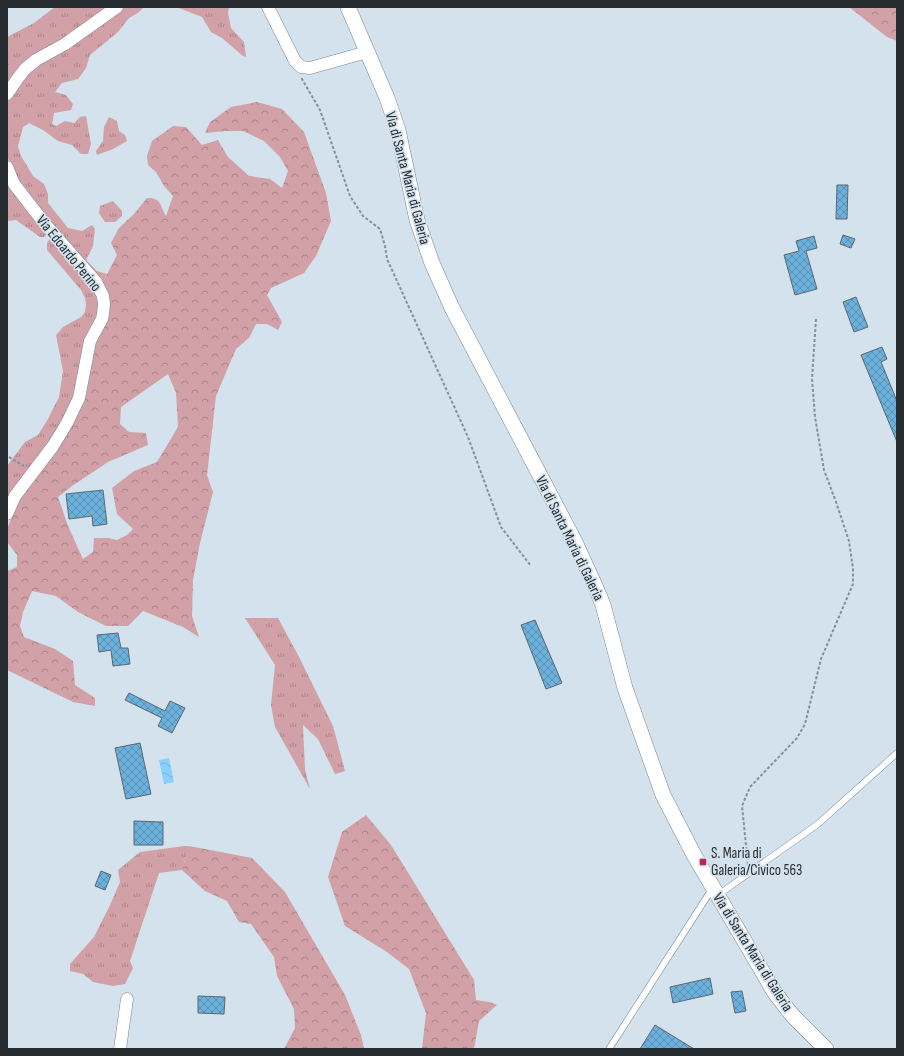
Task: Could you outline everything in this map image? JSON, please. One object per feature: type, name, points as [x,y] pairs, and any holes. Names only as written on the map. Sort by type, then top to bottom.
[{"type":"street","points":[[7,94],[25,69],[36,60],[71,40],[117,7]]},
{"type":"street","points":[[268,7],[295,61],[301,67],[310,68],[367,52]]},
{"type":"street","name":"Via di Santa Maria di Galeria","points":[[348,7],[387,98],[398,130],[417,220],[432,263],[452,308],[575,542],[593,581],[603,605],[625,688],[663,795],[694,855],[775,993],[792,1015],[826,1049]]},
{"type":"street","name":"Via Edoardo Perino","points":[[7,167],[14,184],[45,224],[96,282],[102,292],[104,304],[102,319],[90,341],[79,398],[67,423],[53,446],[15,496],[7,514]]},
{"type":"street","points":[[120,1049],[127,998]]},
{"type":"lane","points":[[609,1049],[715,891],[749,873],[818,824],[897,754]]},
{"type":"path","points":[[301,67],[302,80],[320,110],[350,196],[363,216],[380,229],[387,259],[468,437],[501,527],[531,566]]},
{"type":"path","points":[[749,873],[742,806],[750,787],[797,738],[806,724],[821,659],[854,584],[849,541],[824,470],[815,416],[812,379],[816,319]]},
{"type":"path","points":[[9,457],[23,465],[31,475]]},
{"type":"green space","points":[[55,7],[109,7],[7,87],[7,37],[34,23]]},
{"type":"green space","points":[[120,7],[144,7],[129,18],[118,32],[90,55],[86,68],[78,79],[62,83],[55,92],[66,95],[73,104],[71,110],[54,113],[52,124],[56,126],[65,121],[74,123],[80,117],[86,116],[91,144],[88,154],[81,154],[72,145],[58,141],[43,130],[29,123],[23,127],[18,146],[21,156],[33,176],[44,184],[48,194],[48,203],[68,228],[82,231],[92,225],[95,229],[93,246],[86,260],[97,271],[107,274],[102,284],[16,184],[7,155],[7,104],[10,94],[25,72]]},
{"type":"green space","points":[[176,7],[229,7],[228,13],[231,28],[244,42],[246,57],[222,38],[211,32],[202,17]]},
{"type":"green space","points":[[849,7],[897,7],[897,41],[887,37]]},
{"type":"green space","points":[[257,102],[282,109],[304,132],[326,193],[331,221],[316,256],[304,273],[271,288],[267,295],[282,322],[278,330],[267,324],[256,324],[249,338],[236,349],[216,396],[207,475],[213,492],[200,543],[193,580],[192,616],[199,637],[183,627],[143,611],[128,626],[106,626],[78,612],[56,596],[32,591],[23,612],[20,626],[24,637],[55,649],[73,661],[75,685],[95,698],[95,706],[73,702],[7,670],[7,571],[17,567],[17,555],[7,542],[7,529],[18,502],[82,399],[102,284],[117,255],[111,243],[119,228],[134,214],[147,198],[152,198],[158,201],[166,216],[173,196],[164,186],[156,172],[148,165],[147,156],[152,141],[173,126],[186,127],[202,145],[218,140],[228,157],[249,176],[270,179],[282,188],[288,171],[280,157],[264,141],[243,131],[205,133],[210,122],[231,107]],"holes":[[[168,374],[176,393],[178,427],[157,462],[134,471],[112,488],[117,514],[133,529],[127,535],[117,540],[108,538],[94,538],[93,552],[83,559],[68,526],[58,497],[108,462],[148,445],[146,433],[129,432],[120,424],[121,407]]]},
{"type":"green space","points":[[109,117],[117,121],[119,131],[125,135],[127,141],[113,149],[97,155],[96,151],[103,141],[104,127]]},
{"type":"green space","points":[[7,179],[47,232],[44,237],[40,237],[16,220],[7,221]]},
{"type":"green space","points":[[113,201],[122,211],[122,216],[115,222],[105,222],[99,213],[100,206]]},
{"type":"green space","points":[[52,236],[91,281],[102,302],[70,409],[7,504],[7,466],[25,442],[38,435],[59,397],[63,371],[56,335],[63,327],[81,317],[85,312],[85,298],[81,290],[47,250],[47,243]]},
{"type":"green space","points":[[245,618],[278,618],[333,726],[345,771],[335,774],[318,739],[303,725],[305,770],[310,789],[275,727],[271,705],[275,665]]},
{"type":"green space","points":[[366,815],[391,845],[474,980],[476,1000],[490,1002],[497,1005],[479,1021],[474,1049],[422,1049],[426,1013],[409,969],[387,952],[345,926],[328,877],[342,832]]},
{"type":"green space","points":[[189,846],[182,870],[159,873],[130,961],[133,968],[125,984],[113,986],[93,982],[83,974],[70,971],[70,964],[94,937],[110,905],[120,882],[118,870],[140,852]]},
{"type":"green space","points":[[189,846],[252,858],[285,892],[345,995],[361,1035],[364,1049],[284,1049],[295,1028],[294,1009],[277,976],[274,957],[251,924],[239,922],[227,901],[205,891],[182,870]]},
{"type":"water","points":[[169,758],[174,782],[164,784],[159,760]]},
{"type":"building","points":[[837,185],[848,185],[847,219],[836,219]]},
{"type":"building","points":[[843,235],[855,239],[851,248],[840,244]]},
{"type":"building","points":[[814,236],[817,248],[806,251],[817,289],[795,295],[784,255],[799,251],[796,241]]},
{"type":"building","points":[[856,297],[868,327],[854,332],[843,302]]},
{"type":"building","points":[[882,347],[887,359],[881,362],[897,401],[897,442],[861,355]]},
{"type":"building","points":[[103,490],[107,524],[93,526],[92,516],[69,519],[66,494]]},
{"type":"building","points":[[535,620],[562,683],[546,689],[521,625]]},
{"type":"building","points":[[118,633],[121,648],[128,648],[130,664],[113,666],[111,650],[99,652],[97,635]]},
{"type":"building","points":[[129,693],[165,711],[170,701],[185,708],[172,733],[158,726],[162,718],[125,700]]},
{"type":"building","points":[[140,743],[151,794],[126,799],[115,748]]},
{"type":"building","points":[[134,821],[163,822],[163,845],[134,845]]},
{"type":"building","points":[[101,871],[111,875],[105,890],[95,886]]},
{"type":"building","points":[[710,978],[713,994],[673,1003],[670,987]]},
{"type":"building","points":[[742,991],[746,1011],[735,1013],[731,992]]},
{"type":"building","points":[[198,996],[225,997],[224,1014],[198,1013]]},
{"type":"building","points":[[655,1025],[694,1049],[640,1049]]},
{"type":"place","name":"S. Maria di Galeria/Civico 563","points":[[703,862]]}]
